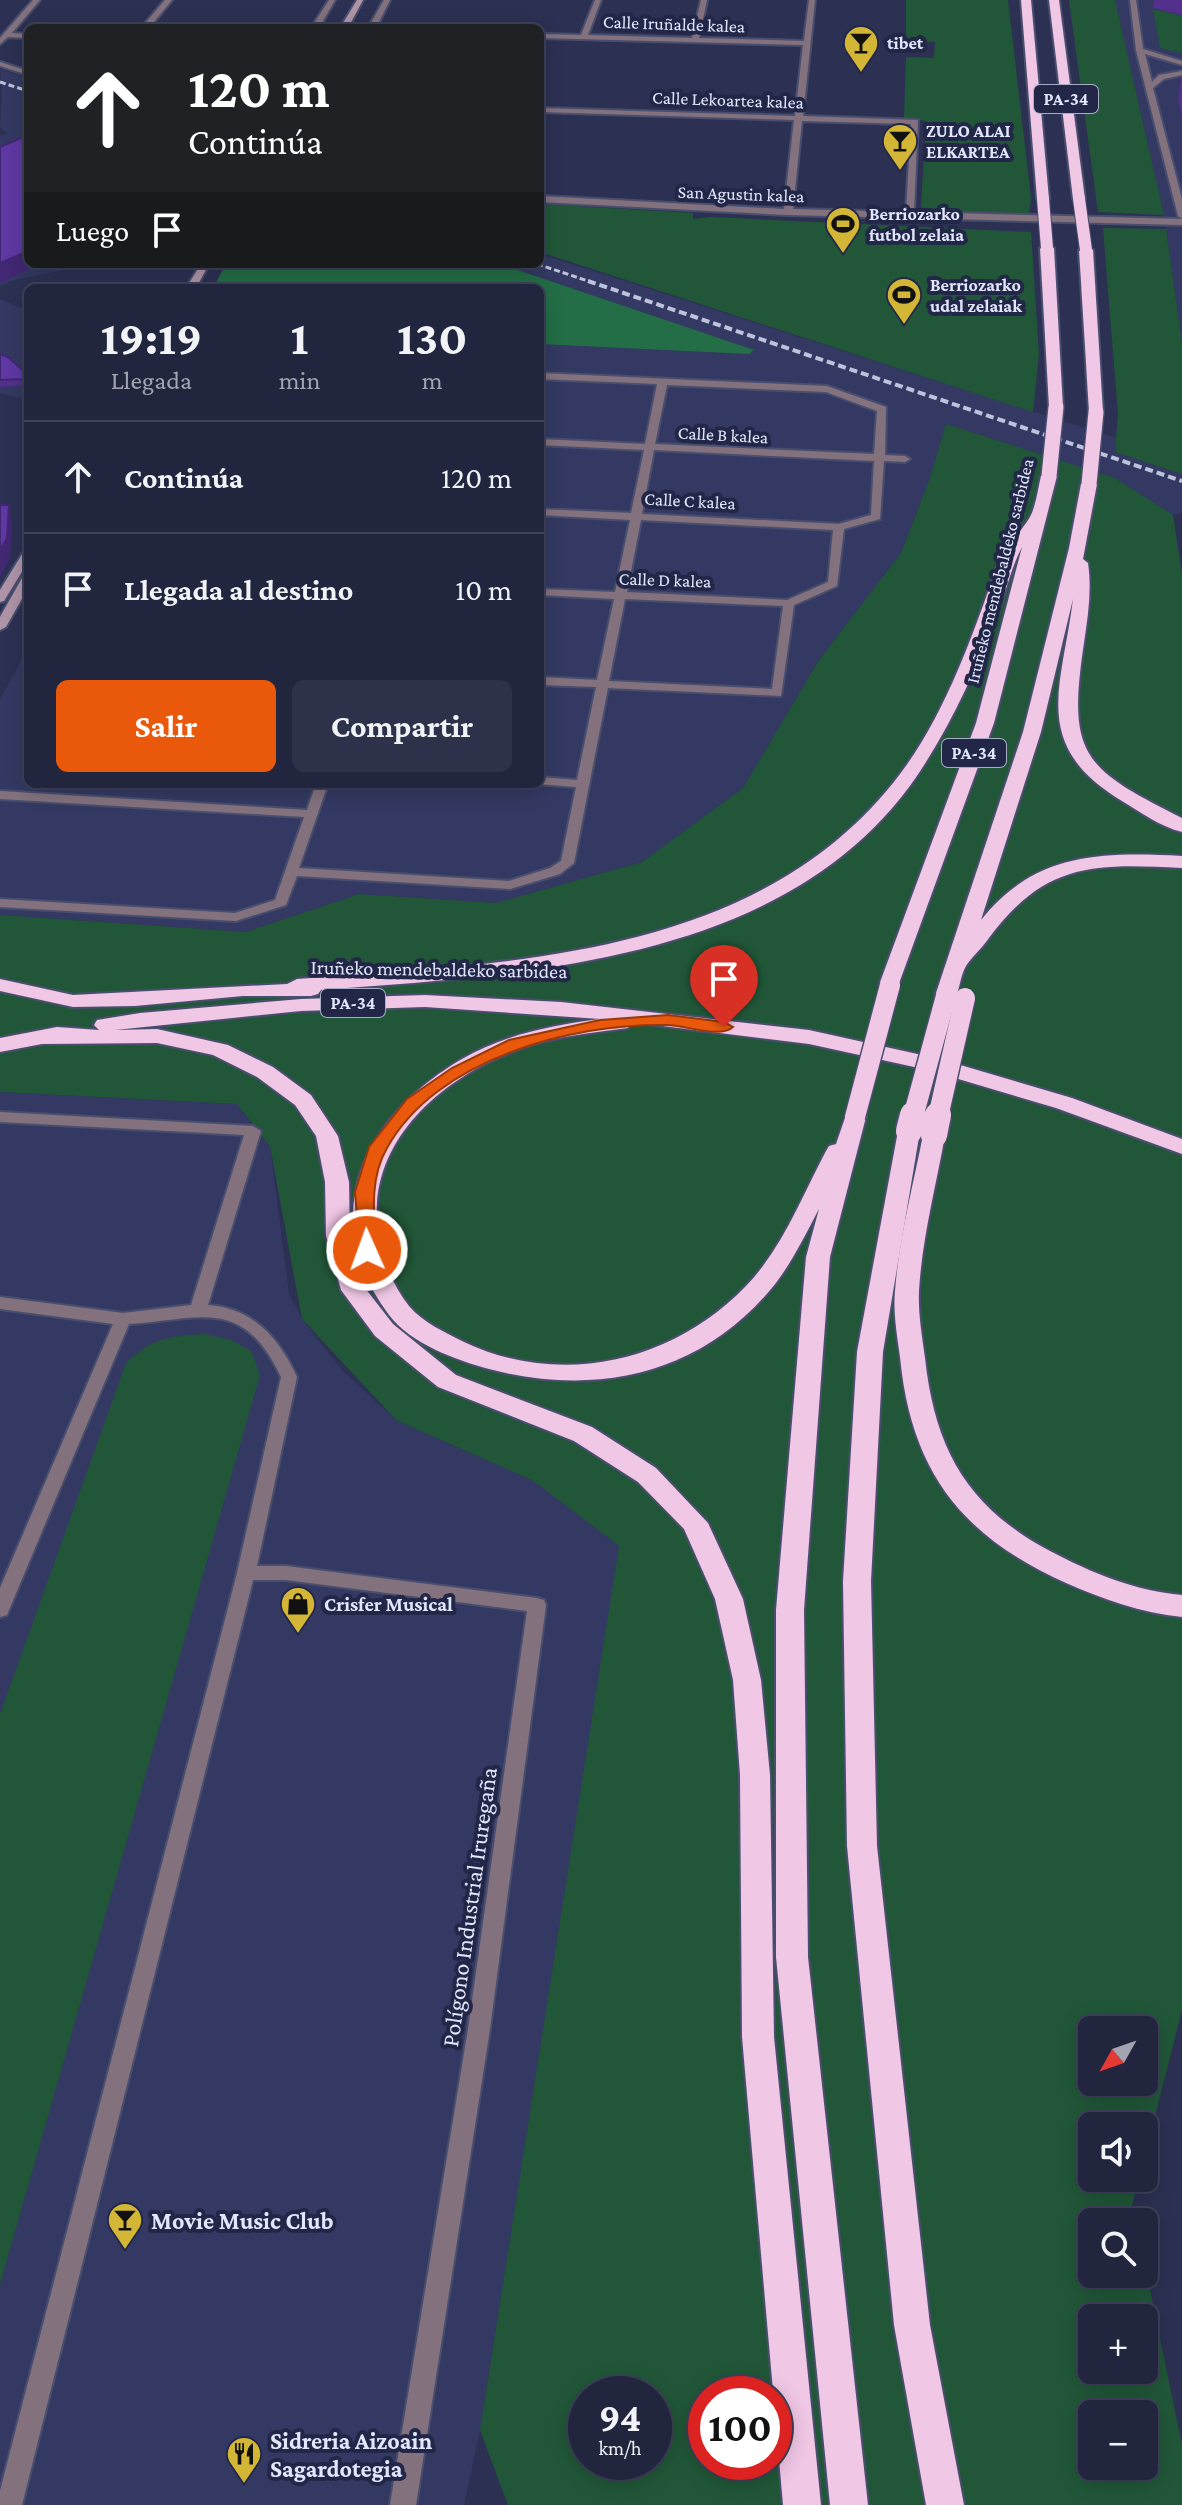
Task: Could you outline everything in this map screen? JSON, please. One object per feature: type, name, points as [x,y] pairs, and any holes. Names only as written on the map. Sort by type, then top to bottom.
[{"type":"highway","name":"Iruñeko mendebaldeko sarbidea","points":[[855,1117],[890,985],[985,723],[1049,476],[1056,407],[1047,248],[1026,0]]},
{"type":"highway","name":"PA-34","points":[[953,970],[1032,732],[1077,548],[1089,484],[1096,412],[1086,250],[1054,0]]},
{"type":"highway","points":[[243,990],[444,976],[551,962],[665,937],[745,908],[796,881],[842,847],[875,816],[906,778],[930,738],[988,618],[1013,547],[1039,516]]},
{"type":"highway","points":[[1077,548],[1084,587],[1070,704],[1069,727],[1074,750],[1098,775],[1132,801],[1182,826]]},
{"type":"highway","points":[[945,2505],[912,2325],[862,1846],[857,1581],[870,1352],[956,997],[953,970],[1015,894],[1042,875],[1080,863],[1126,859],[1182,862]]},
{"type":"highway","name":"Iruñeko mendebaldeko sarbidea","points":[[0,985],[73,1001],[135,1000],[243,990],[534,993],[685,1006],[821,1027],[937,1051],[1063,1090],[1182,1133]]},
{"type":"highway","name":"Iruñeko mendebaldeko sarbidea","points":[[0,1045],[140,1019],[301,1005],[409,1001],[561,1008],[809,1037],[932,1064],[1064,1103]]},
{"type":"highway","points":[[668,1020],[600,1025],[514,1043],[458,1071],[413,1103],[378,1147],[364,1192],[367,1250],[399,1311],[454,1349],[515,1369],[584,1376],[653,1362],[708,1335],[758,1289],[855,1117]]},
{"type":"highway","points":[[40,1037],[157,1036],[220,1050],[265,1072],[303,1100],[327,1136],[337,1182],[338,1236],[353,1290],[384,1330],[447,1381],[583,1434],[647,1475],[695,1523],[729,1599],[747,1680],[755,1775],[758,2037],[802,2505]]},
{"type":"highway","points":[[1064,1103],[1182,1147]]},
{"type":"highway","points":[[1064,1103],[1182,1156]]},
{"type":"highway","points":[[849,2505],[792,1957],[790,1610],[818,1257],[855,1117]]},
{"type":"highway","points":[[921,1133],[907,1292],[914,1384],[934,1457],[970,1510],[1018,1549],[1088,1582],[1165,1605],[1182,1606]]},
{"type":"main road","points":[[346,24],[360,0]]},
{"type":"main road","points":[[0,599],[24,560]]},
{"type":"main road","points":[[0,627],[24,585]]},
{"type":"street","points":[[3,39],[37,0]]},
{"type":"street","points":[[148,24],[169,0]]},
{"type":"street","points":[[317,24],[332,0]]},
{"type":"street","points":[[374,24],[387,0]]},
{"type":"street","points":[[584,37],[598,0]]},
{"type":"street","points":[[695,41],[704,0]]},
{"type":"street","points":[[788,212],[812,0]]},
{"type":"street","points":[[1133,0],[1140,50],[1182,219]]},
{"type":"street","points":[[3,39],[24,36]]},
{"type":"street","name":"Calle Iruñalde kalea","points":[[544,36],[807,43]]},
{"type":"street","points":[[1140,50],[1182,63]]},
{"type":"street","points":[[0,64],[24,72]]},
{"type":"street","points":[[1150,87],[1162,77],[1182,73]]},
{"type":"street","name":"Calle Lekoartea kalea","points":[[544,110],[915,122],[910,215]]},
{"type":"street","name":"San Agustin kalea","points":[[544,199],[788,212],[1182,219]]},
{"type":"street","points":[[544,376],[827,389],[882,409],[876,517],[839,527],[833,584],[789,603],[777,693],[544,681]]},
{"type":"street","points":[[292,872],[510,885],[555,871],[567,863],[663,381]]},
{"type":"street","name":"Calle B kalea","points":[[544,442],[905,459]]},
{"type":"street","name":"Calle C kalea","points":[[544,512],[839,527]]},
{"type":"street","name":"Calle D kalea","points":[[544,592],[789,603]]},
{"type":"street","points":[[544,781],[583,784]]},
{"type":"street","points":[[0,903],[236,917],[281,902],[321,788]]},
{"type":"street","points":[[0,795],[311,814]]},
{"type":"street","points":[[0,1117],[253,1131],[198,1310]]},
{"type":"street","points":[[0,1303],[123,1319],[198,1310],[228,1314],[259,1330],[278,1350],[289,1377],[246,1573],[9,2505]]},
{"type":"street","points":[[0,1610],[123,1319]]},
{"type":"street","name":"Polígono Industrial Iruregaña","points":[[246,1573],[286,1573],[537,1605],[479,2029],[403,2505]]},
{"type":"shaded area","points":[[1115,0],[1182,0],[1182,343],[1164,215]]},
{"type":"shaded area","points":[[0,69],[24,77],[24,268],[73,268],[10,281],[0,286],[0,136],[7,133],[0,127]]},
{"type":"shaded area","points":[[544,255],[1116,438],[1115,452],[1182,474],[1182,513],[1173,515],[1115,478],[946,424],[929,481],[901,553],[819,660],[743,788],[642,862],[496,903],[359,894],[246,932],[0,915],[0,699],[24,655],[24,788],[544,788],[544,342],[620,305],[512,268],[544,268]]},
{"type":"shaded area","points":[[0,299],[24,309],[24,399],[0,393]]},
{"type":"shaded area","points":[[0,1092],[237,1104],[270,1146],[289,1294],[302,1319],[343,1371],[396,1420],[534,1481],[574,1505],[620,1546],[480,2430],[464,2505],[0,2505]]},
{"type":"green space","points":[[906,0],[1008,0],[1031,198],[1029,215],[930,211],[921,207],[926,121],[904,118],[906,57],[934,58],[935,42],[906,41]]},
{"type":"green space","points":[[1069,0],[1115,0],[1164,215],[1098,212]]},
{"type":"green space","points":[[1153,9],[1182,16],[1182,53],[1160,48]]},
{"type":"green space","name":"Berriozarko udal zelaiak","points":[[544,204],[693,213],[693,219],[710,217],[1031,232],[1039,354],[1033,412],[544,253]]},
{"type":"green space","points":[[1103,228],[1166,229],[1182,343],[1182,474],[1115,452],[1118,414]]},
{"type":"green space","points":[[224,268],[512,268],[754,350],[749,354],[544,344],[544,284],[215,284]]},
{"type":"green space","points":[[946,424],[1115,478],[1173,515],[1182,574],[1182,2010],[1156,2112],[1078,2112],[1078,2192],[1135,2192],[1133,2208],[1078,2208],[1078,2288],[1150,2288],[1153,2304],[1078,2304],[1078,2384],[1158,2384],[1158,2329],[1182,2445],[1182,2505],[508,2505],[480,2430],[619,1546],[534,1481],[396,1420],[302,1319],[270,1146],[237,1104],[0,1092],[0,915],[246,932],[359,894],[496,903],[642,862],[743,788],[819,660],[901,553],[929,481]]},
{"type":"green space","points":[[204,1334],[231,1340],[251,1351],[260,1375],[0,2284],[0,1714],[126,1363],[153,1343]]},
{"type":"building","points":[[24,137],[24,253],[0,263],[0,147]]},
{"type":"building","points":[[0,354],[24,371],[24,379],[0,380]]},
{"type":"building","points":[[0,505],[9,505],[7,538],[0,550]]},
{"type":"railway","points":[[0,82],[24,90]]},
{"type":"railway","points":[[544,266],[588,281]]},
{"type":"railway","points":[[588,281],[594,283]]},
{"type":"railway","points":[[588,281],[1182,481]]},
{"type":"place","name":"tibet","points":[[861,74]]},
{"type":"place","name":"ZULO ALAI ELKARTEA","points":[[900,172]]},
{"type":"place","name":"Berriozarko futbol zelaia","points":[[843,255]]},
{"type":"place","name":"Berriozarko udal zelaiak","points":[[904,326]]},
{"type":"place","name":"Crisfer Musical","points":[[298,1635]]},
{"type":"place","name":"Movie Music Club","points":[[125,2251]]},
{"type":"place","name":"Sidreria Aizoain Sagardotegia","points":[[244,2485]]},
{"type":"route","points":[[367,1250],[364,1192],[378,1147],[413,1103],[458,1071],[514,1043],[600,1025],[668,1020],[724,1027]]}]
